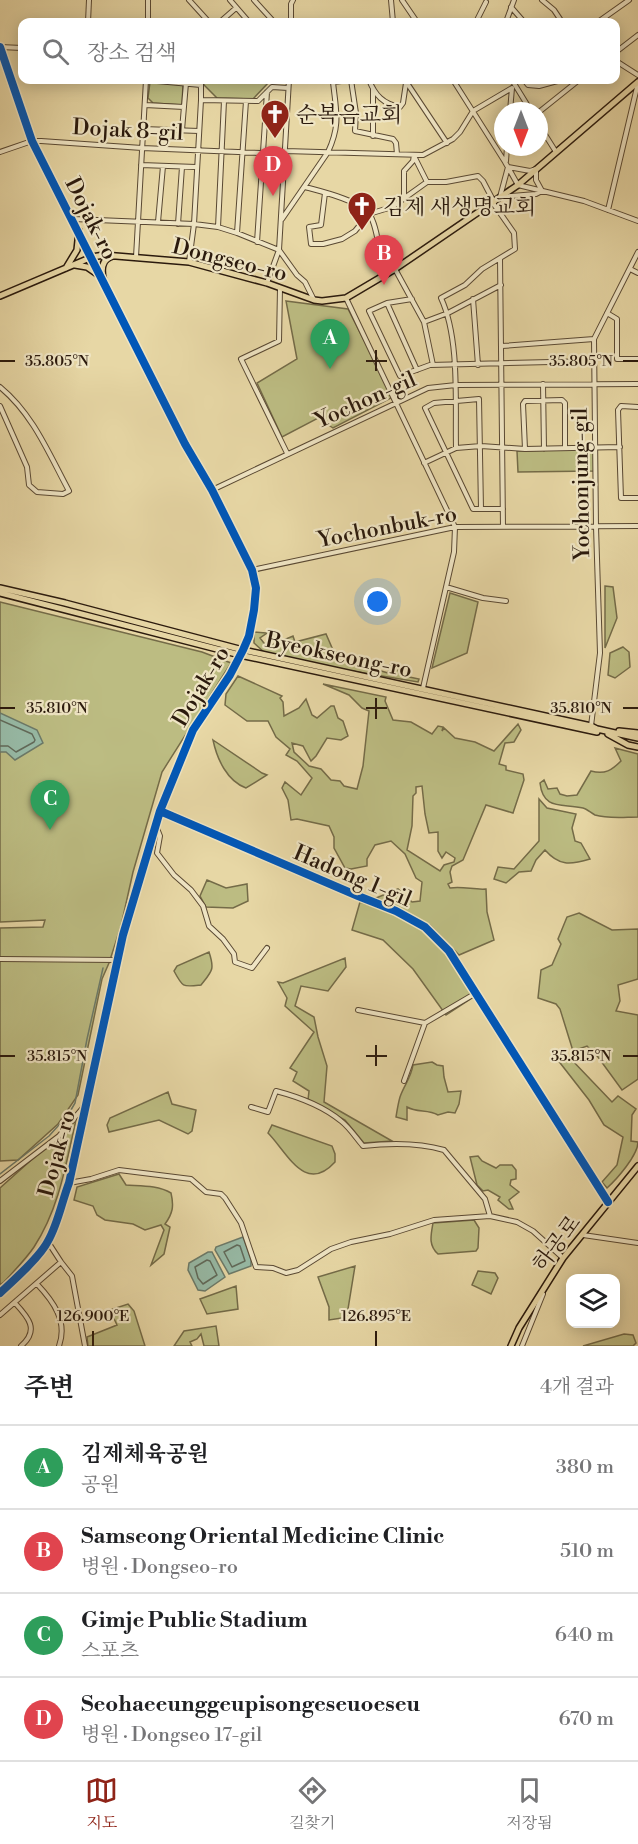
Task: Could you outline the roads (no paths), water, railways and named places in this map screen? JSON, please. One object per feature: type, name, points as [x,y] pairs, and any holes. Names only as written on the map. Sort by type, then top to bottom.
[{"type":"main road","name":"Dongseo-ro","points":[[0,296],[92,257],[114,255],[189,262],[267,283],[314,300],[346,298],[384,276],[518,185],[638,82]]},
{"type":"main road","points":[[65,269],[77,250],[79,231]]},
{"type":"main road","points":[[103,278],[104,262],[114,255]]},
{"type":"main road","points":[[72,266],[87,267],[103,278]]},
{"type":"main road","name":"Byeokseong-ro","points":[[0,588],[65,603],[242,653],[423,688],[638,739]]},
{"type":"main road","name":"Byeokseong-ro","points":[[0,593],[242,653],[490,710],[638,739]]},
{"type":"main road","points":[[594,727],[638,733]]},
{"type":"main road","points":[[606,733],[628,745],[638,747]]},
{"type":"main road","name":"하공로","points":[[511,1346],[519,1328],[563,1257],[638,1166]]},
{"type":"street","points":[[88,18],[89,0]]},
{"type":"street","points":[[148,0],[148,18]]},
{"type":"street","points":[[189,0],[205,18]]},
{"type":"street","points":[[230,0],[245,18]]},
{"type":"street","points":[[254,0],[270,18]]},
{"type":"street","points":[[291,18],[293,0]]},
{"type":"street","points":[[391,0],[393,18]]},
{"type":"street","points":[[402,0],[414,18]]},
{"type":"street","points":[[507,18],[514,0]]},
{"type":"street","points":[[542,0],[559,18]]},
{"type":"street","points":[[604,18],[629,0]]},
{"type":"street","points":[[478,18],[486,2]]},
{"type":"street","points":[[510,7],[520,18]]},
{"type":"street","points":[[225,18],[236,8]]},
{"type":"street","points":[[620,48],[638,35]]},
{"type":"street","points":[[0,47],[18,48]]},
{"type":"street","name":"Dojak-ro","points":[[0,47],[32,141],[185,444],[212,490],[252,570],[256,588],[249,636],[242,653],[193,730],[160,811],[117,960],[69,1183],[48,1242],[0,1293]]},
{"type":"street","points":[[620,64],[638,75]]},
{"type":"street","points":[[608,210],[638,82]]},
{"type":"street","points":[[136,257],[146,84]]},
{"type":"street","points":[[182,130],[186,84]]},
{"type":"street","points":[[189,262],[194,224],[201,84]]},
{"type":"street","points":[[267,283],[279,250],[288,84]]},
{"type":"street","points":[[281,220],[305,187],[333,141],[338,121],[333,84]]},
{"type":"street","points":[[352,84],[356,113],[355,131],[393,139],[396,143],[397,154]]},
{"type":"street","points":[[371,84],[385,103],[400,107],[403,103],[405,84]]},
{"type":"street","points":[[407,84],[447,143]]},
{"type":"street","points":[[456,84],[506,162],[518,185],[584,201],[638,221]]},
{"type":"street","points":[[511,102],[512,84]]},
{"type":"street","points":[[515,84],[526,102]]},
{"type":"street","points":[[527,84],[539,86],[546,84]]},
{"type":"street","points":[[548,105],[574,84]]},
{"type":"street","points":[[201,100],[258,101],[272,87],[288,87]]},
{"type":"street","points":[[414,155],[423,155],[447,143],[460,132],[473,111],[512,88]]},
{"type":"street","points":[[373,89],[373,136]]},
{"type":"street","points":[[257,242],[267,92]]},
{"type":"street","points":[[218,227],[224,101]]},
{"type":"street","points":[[237,233],[246,101]]},
{"type":"street","points":[[145,105],[184,107]]},
{"type":"street","points":[[143,129],[199,131]]},
{"type":"street","points":[[548,140],[556,153]]},
{"type":"street","points":[[0,152],[32,141]]},
{"type":"street","name":"Dojak 8-gil","points":[[32,141],[243,153],[328,152],[414,155]]},
{"type":"street","points":[[414,155],[427,182]]},
{"type":"street","points":[[404,198],[404,171],[413,161],[414,155]]},
{"type":"street","points":[[506,156],[506,162]]},
{"type":"street","points":[[141,165],[196,167]]},
{"type":"street","points":[[158,222],[163,166]]},
{"type":"street","points":[[178,224],[182,167]]},
{"type":"street","points":[[508,167],[530,171],[537,169],[536,180],[542,191]]},
{"type":"street","points":[[508,167],[500,197],[536,194],[542,191]]},
{"type":"street","points":[[325,193],[321,225],[309,227],[311,244],[323,244],[342,239],[355,231],[369,214],[392,207],[427,182],[446,182],[478,176],[514,233],[515,249],[482,269],[465,285],[441,298],[448,313],[455,364],[456,448]]},
{"type":"street","points":[[305,187],[353,203],[369,214],[379,244],[384,276]]},
{"type":"street","points":[[73,219],[218,227],[279,250]]},
{"type":"street","name":"Dongseo-ro","points":[[279,250],[305,282],[314,300]]},
{"type":"street","name":"Yochonjung-gil","points":[[594,727],[600,653],[594,339],[638,252]]},
{"type":"street","points":[[500,258],[503,527]]},
{"type":"street","points":[[395,268],[424,322],[433,365]]},
{"type":"street","points":[[630,269],[638,273]]},
{"type":"street","points":[[424,322],[448,313],[501,285]]},
{"type":"street","points":[[280,288],[279,341],[241,359],[287,453]]},
{"type":"street","points":[[346,298],[455,527],[454,552],[423,688]]},
{"type":"street","points":[[411,299],[387,303],[369,311],[400,376],[433,365],[594,361]]},
{"type":"street","points":[[473,299],[478,365]]},
{"type":"street","points":[[387,303],[417,370]]},
{"type":"street","points":[[607,313],[617,319],[618,359],[638,359]]},
{"type":"street","points":[[501,346],[594,339]]},
{"type":"street","name":"Yochon-gil","points":[[212,490],[428,388],[501,384],[638,384]]},
{"type":"street","points":[[543,384],[544,449]]},
{"type":"street","points":[[0,387],[12,397],[32,421],[69,491],[63,494],[37,492],[29,485],[27,467],[0,406]]},
{"type":"street","points":[[481,509],[479,399],[434,403],[425,408],[473,509],[481,509],[503,509]]},
{"type":"street","points":[[525,449],[523,404],[525,401],[543,400],[562,400],[565,403],[565,448]]},
{"type":"street","points":[[638,407],[621,406],[618,410],[621,498],[638,498]]},
{"type":"street","points":[[424,463],[456,448],[481,446],[525,449],[620,447]]},
{"type":"street","name":"Yochonbuk-ro","points":[[252,570],[455,527],[638,526]]},
{"type":"street","points":[[446,587],[483,598],[506,601]]},
{"type":"street","name":"Hadong 1-gil","points":[[160,811],[396,910],[425,927],[449,951],[608,1202]]},
{"type":"street","points":[[156,825],[160,836],[157,853],[203,906],[209,926],[234,954],[235,962],[252,968],[267,948]]},
{"type":"street","points":[[0,959],[117,960]]},
{"type":"street","points":[[404,1081],[425,1023],[476,993]]},
{"type":"street","points":[[358,1010],[425,1023]]},
{"type":"street","points":[[251,1107],[268,1112],[276,1091],[298,1097],[333,1115],[343,1122],[363,1146],[401,1145],[444,1150],[485,1199],[490,1216]]},
{"type":"street","name":"Dojak-ro","points":[[0,1181],[59,1136],[87,1102]]},
{"type":"street","points":[[69,1183],[119,1170],[191,1179],[206,1192],[221,1194],[225,1198],[241,1223],[256,1268],[273,1268],[286,1273],[298,1270],[331,1249],[337,1249],[351,1242],[390,1234],[434,1220],[490,1216],[517,1222],[533,1231],[563,1257]]},
{"type":"street","points":[[583,1234],[638,1244]]},
{"type":"street","points":[[48,1242],[72,1276],[85,1346]]},
{"type":"street","points":[[0,1316],[61,1262]]},
{"type":"street","points":[[37,1284],[51,1299],[59,1314],[62,1328],[59,1346]]},
{"type":"street","points":[[522,1346],[546,1284]]},
{"type":"street","points":[[15,1303],[28,1319],[31,1327],[31,1333],[21,1346]]},
{"type":"water","points":[[0,713],[37,730],[43,743],[15,760],[6,752],[0,752]]},
{"type":"water","points":[[243,1237],[251,1266],[229,1274],[215,1250],[216,1247]]},
{"type":"water","points":[[212,1252],[225,1277],[205,1291],[198,1290],[188,1270],[189,1263]]},
{"type":"waterway","points":[[0,1174],[49,1136],[68,1115],[75,1103],[103,968]]},
{"type":"place","name":"순복음교회","points":[[275,140]]},
{"type":"place","name":"Seohaeeunggeupisongeseuoeseu","points":[[273,196]]},
{"type":"place","name":"김제 새생명교회","points":[[362,232]]},
{"type":"place","name":"Samseong Oriental Medicine Clinic","points":[[384,285]]},
{"type":"place","name":"김제체육공원","points":[[330,369]]},
{"type":"place","name":"Gimje Public Stadium","points":[[50,830]]}]
